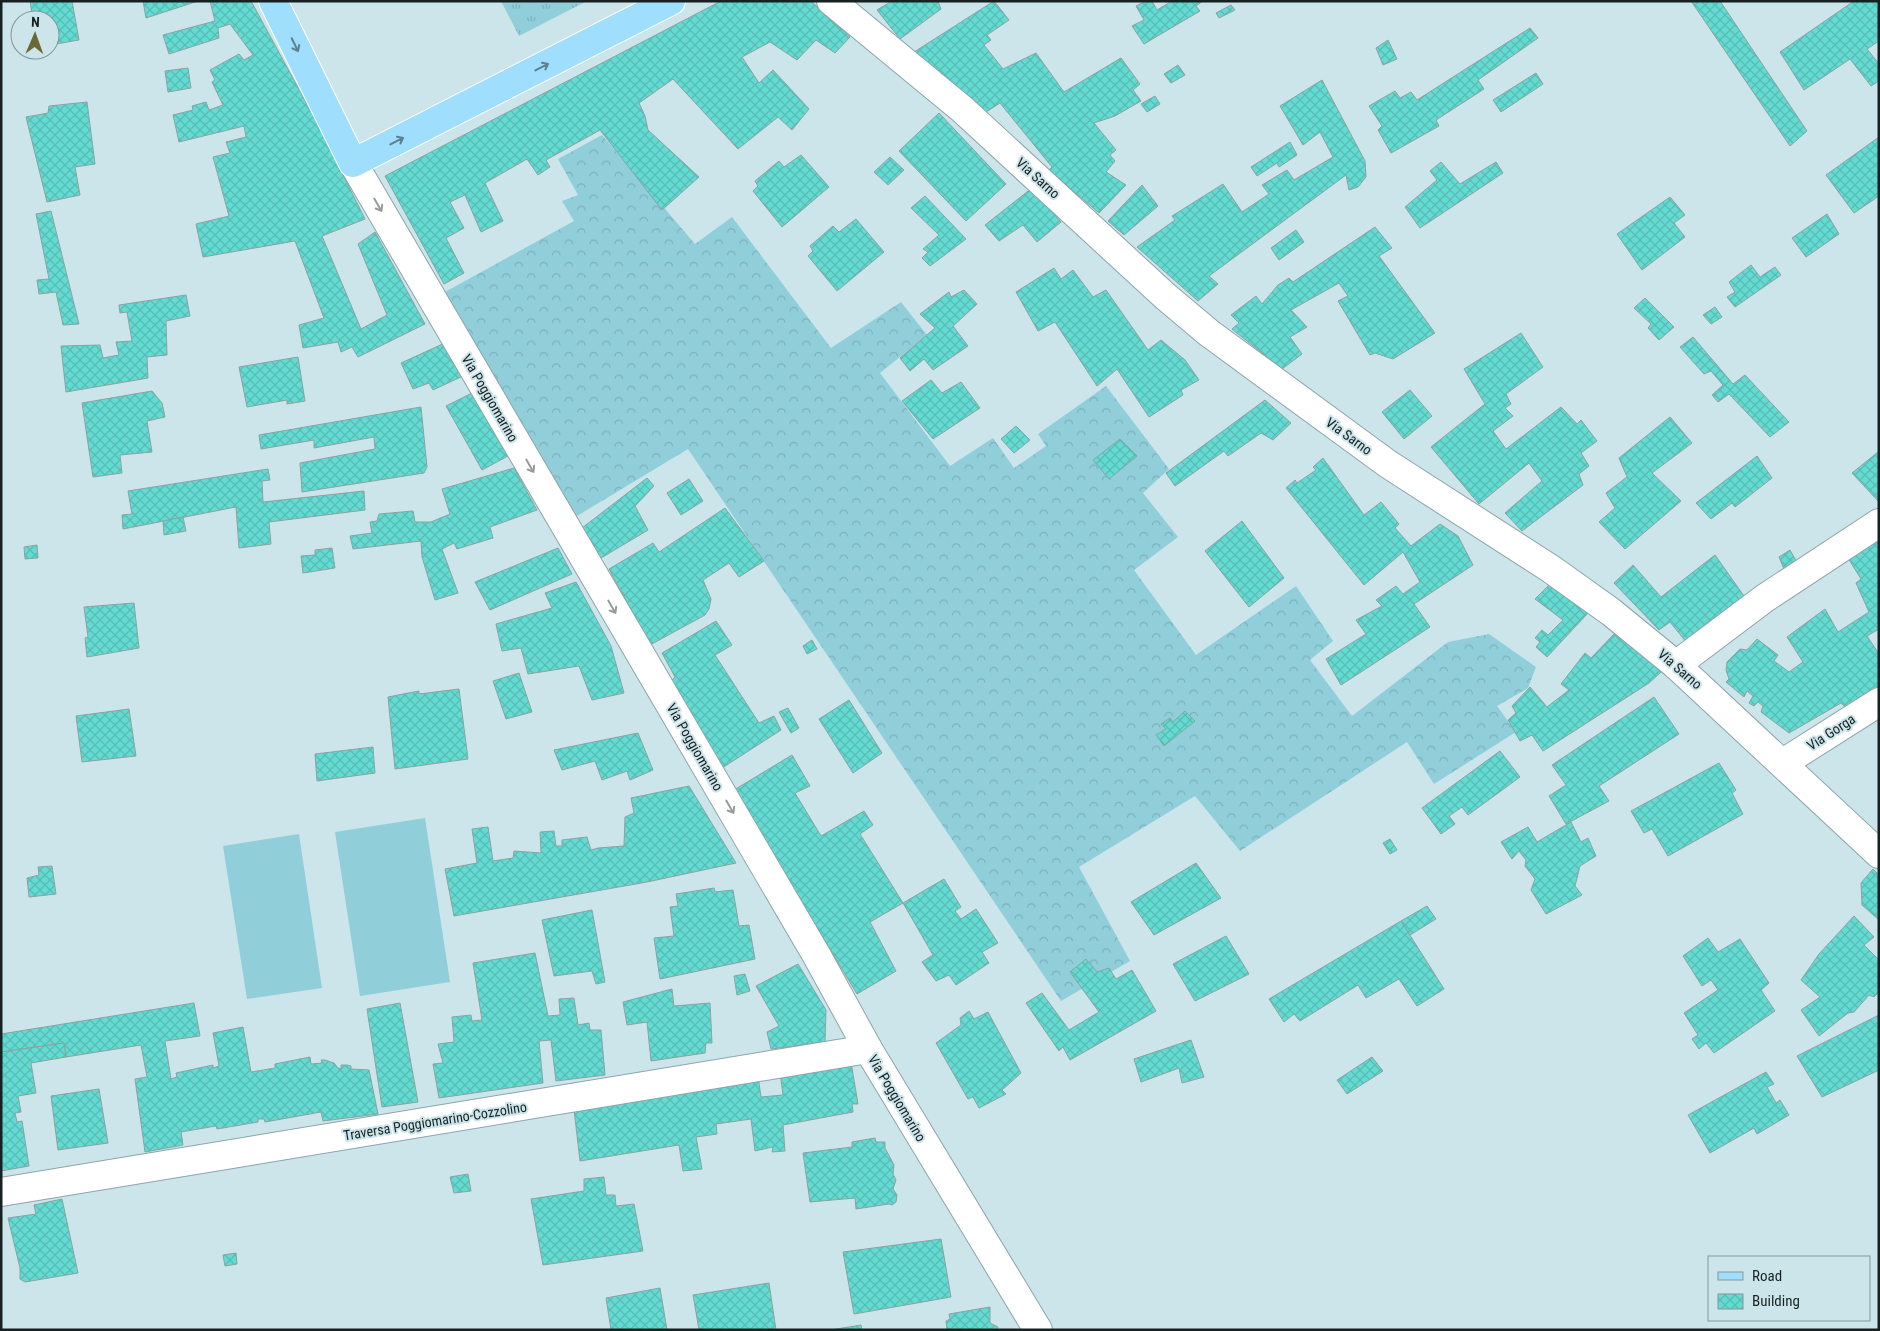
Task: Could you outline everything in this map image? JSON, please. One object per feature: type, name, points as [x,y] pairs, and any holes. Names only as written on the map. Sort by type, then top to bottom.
[{"type":"main road","points":[[273,1],[353,163],[671,1]]},
{"type":"street","name":"Via Sarno","points":[[831,1],[962,109],[1165,296],[1210,333],[1388,464],[1528,554],[1611,612],[1676,665],[1879,854]]},
{"type":"street","name":"Via Poggiomarino","points":[[353,163],[818,956],[868,1050],[1038,1330]]},
{"type":"street","points":[[1676,665],[1765,598],[1879,523]]},
{"type":"street","name":"Via Gorga","points":[[1782,763],[1879,702]]},
{"type":"street","name":"Traversa Poggiomarino-Cozzolino","points":[[1,1192],[868,1050]]},
{"type":"green space","points":[[501,1],[587,1],[519,36]]},
{"type":"green space","points":[[602,135],[695,244],[732,217],[831,348],[901,302],[927,335],[880,373],[950,466],[993,438],[1014,468],[1046,446],[1038,434],[1106,386],[1169,469],[1143,493],[1178,537],[1134,570],[1196,655],[1296,586],[1333,641],[1310,660],[1352,716],[1448,642],[1489,634],[1536,667],[1528,688],[1497,706],[1516,732],[1434,784],[1407,742],[1240,851],[1195,796],[1079,867],[1130,961],[1061,1001],[688,449],[572,519],[445,292],[574,221],[562,201],[578,195],[558,159]]},
{"type":"green space","points":[[425,818],[450,982],[360,996],[335,832]]},
{"type":"green space","points":[[299,834],[322,988],[247,999],[223,846]]},
{"type":"building","points":[[30,1],[72,1],[79,40],[60,43],[60,10],[31,10]]},
{"type":"building","points":[[143,1],[198,1],[146,18]]},
{"type":"building","points":[[210,1],[251,1],[314,117],[365,219],[322,236],[361,329],[387,315],[358,244],[375,232],[425,324],[358,357],[352,347],[341,352],[338,342],[303,348],[299,325],[324,318],[295,241],[203,257],[196,224],[229,216],[213,157],[230,153],[226,142],[246,137],[244,126],[179,142],[173,115],[193,110],[192,106],[206,102],[209,110],[223,105],[212,82],[215,80],[210,70],[239,54],[244,60],[253,55],[230,24],[218,28],[219,38],[169,54],[163,35],[215,21]]},
{"type":"building","points":[[721,1],[811,1],[850,37],[835,53],[816,40],[797,60],[770,42],[742,57],[759,83],[773,70],[809,109],[792,130],[778,117],[738,149],[673,79],[639,103],[645,116],[648,130],[699,177],[662,210],[600,130],[546,160],[550,167],[538,175],[527,159],[485,183],[503,221],[481,232],[465,195],[450,202],[464,228],[446,238],[464,273],[444,284],[385,176]]},
{"type":"building","points":[[892,1],[938,1],[941,9],[900,39],[877,10]]},
{"type":"building","points":[[994,1],[1009,20],[987,35],[991,40],[984,45],[1003,69],[1036,53],[1064,92],[1121,58],[1140,84],[1133,90],[1141,101],[1115,116],[1094,123],[1116,150],[1110,155],[1115,161],[1106,172],[1126,185],[1099,213],[1049,170],[1052,167],[1000,103],[980,116],[911,54]]},
{"type":"building","points":[[1146,1],[1152,1],[1157,10],[1172,1],[1203,1],[1196,6],[1200,11],[1144,44],[1132,26],[1144,20],[1136,6]]},
{"type":"building","points":[[1691,1],[1720,1],[1807,131],[1790,146]]},
{"type":"building","points":[[1854,1],[1879,1],[1879,41],[1867,49],[1879,64],[1879,81],[1871,86],[1850,59],[1804,90],[1780,52]]},
{"type":"building","points":[[1231,5],[1235,10],[1219,18],[1216,13]]},
{"type":"building","points":[[1530,28],[1538,38],[1478,80],[1484,89],[1436,120],[1439,126],[1391,153],[1378,130],[1382,126],[1369,106],[1395,91],[1400,98],[1411,92],[1417,100]]},
{"type":"building","points":[[1388,40],[1397,59],[1383,65],[1376,48]]},
{"type":"building","points":[[1178,65],[1185,75],[1171,83],[1164,74]]},
{"type":"building","points":[[188,68],[191,88],[168,92],[165,71]]},
{"type":"building","points":[[1536,73],[1543,84],[1501,112],[1493,100]]},
{"type":"building","points":[[1322,80],[1365,161],[1366,177],[1358,187],[1349,190],[1346,175],[1209,276],[1218,284],[1198,301],[1137,247],[1175,220],[1172,216],[1223,184],[1242,212],[1269,194],[1262,185],[1287,170],[1294,180],[1333,157],[1320,132],[1303,145],[1280,106]]},
{"type":"building","points":[[1155,96],[1160,104],[1147,112],[1141,104]]},
{"type":"building","points":[[87,102],[95,164],[75,167],[80,195],[47,202],[26,117],[48,113],[49,106]]},
{"type":"building","points":[[939,113],[1006,184],[966,221],[899,151]]},
{"type":"building","points":[[1879,137],[1879,154],[1877,155],[1879,157],[1879,196],[1854,213],[1826,175]]},
{"type":"building","points":[[1290,142],[1297,155],[1279,167],[1277,163],[1257,176],[1251,167]]},
{"type":"building","points":[[801,155],[829,187],[782,227],[753,191],[758,186],[755,181],[779,161],[784,167]]},
{"type":"building","points":[[890,157],[904,170],[888,185],[874,172]]},
{"type":"building","points":[[1441,162],[1460,184],[1496,162],[1503,173],[1420,228],[1405,207],[1437,180],[1430,171]]},
{"type":"building","points":[[1142,185],[1158,206],[1124,235],[1108,221]]},
{"type":"building","points":[[1032,188],[1061,222],[1037,242],[1023,225],[999,241],[985,225]]},
{"type":"building","points":[[925,196],[966,239],[930,266],[922,258],[928,252],[923,249],[939,235],[911,208]]},
{"type":"building","points":[[1670,197],[1685,215],[1674,223],[1685,237],[1642,270],[1617,234]]},
{"type":"building","points":[[51,211],[79,324],[63,325],[56,292],[39,294],[37,280],[49,279],[36,214]]},
{"type":"building","points":[[1827,214],[1839,234],[1806,257],[1792,238]]},
{"type":"building","points":[[856,219],[884,252],[837,291],[808,256],[813,251],[810,246],[833,226],[839,232]]},
{"type":"building","points":[[1375,227],[1392,248],[1379,256],[1435,333],[1393,359],[1375,353],[1370,355],[1338,301],[1348,296],[1339,283],[1291,310],[1307,327],[1290,337],[1302,354],[1282,369],[1232,329],[1239,323],[1231,315],[1256,296],[1262,304],[1278,285],[1289,278],[1293,282]]},
{"type":"building","points":[[1296,230],[1304,242],[1279,260],[1271,248]]},
{"type":"building","points":[[1751,265],[1760,277],[1775,267],[1781,275],[1735,307],[1727,297],[1735,292],[1729,282]]},
{"type":"building","points":[[1054,268],[1061,279],[1073,270],[1093,297],[1106,290],[1148,350],[1161,340],[1185,360],[1199,380],[1181,390],[1183,395],[1149,417],[1117,369],[1097,386],[1055,322],[1038,331],[1016,292]]},
{"type":"building","points":[[964,290],[977,304],[953,326],[968,346],[933,370],[924,359],[910,371],[900,358],[935,328],[920,314],[949,292],[951,297]]},
{"type":"building","points":[[186,295],[190,316],[166,321],[167,355],[147,357],[148,378],[66,392],[61,346],[100,345],[103,358],[119,355],[116,342],[132,341],[127,312],[120,313],[119,305]]},
{"type":"building","points":[[1645,298],[1674,327],[1659,340],[1648,328],[1651,324],[1634,308]]},
{"type":"building","points":[[1715,307],[1722,317],[1711,324],[1703,315]]},
{"type":"building","points":[[1521,333],[1543,367],[1506,394],[1511,404],[1505,408],[1513,416],[1493,431],[1506,449],[1561,407],[1577,424],[1581,420],[1597,441],[1581,453],[1589,466],[1579,474],[1583,485],[1522,531],[1505,513],[1542,481],[1529,463],[1479,504],[1431,447],[1485,404],[1464,369]]},
{"type":"building","points":[[1693,337],[1733,384],[1745,375],[1789,422],[1770,437],[1729,394],[1718,402],[1712,395],[1723,385],[1711,371],[1704,374],[1680,347]]},
{"type":"building","points":[[447,342],[465,375],[433,390],[429,383],[413,389],[401,363]]},
{"type":"building","points":[[298,357],[305,401],[287,404],[287,400],[247,407],[239,367]]},
{"type":"building","points":[[931,380],[942,393],[961,382],[980,408],[933,439],[902,401]]},
{"type":"building","points":[[1410,390],[1432,416],[1404,439],[1382,412]]},
{"type":"building","points":[[152,391],[162,403],[165,417],[147,421],[152,452],[120,455],[122,473],[93,477],[82,403]]},
{"type":"building","points":[[474,392],[508,456],[482,470],[446,406]]},
{"type":"building","points":[[1265,400],[1291,423],[1273,440],[1261,433],[1228,456],[1224,451],[1175,486],[1166,473]]},
{"type":"building","points":[[421,407],[427,467],[424,473],[302,492],[300,463],[375,449],[374,437],[314,448],[314,440],[261,449],[259,435]]},
{"type":"building","points":[[1670,417],[1692,443],[1652,473],[1681,501],[1625,549],[1599,522],[1615,508],[1606,493],[1627,477],[1619,458]]},
{"type":"building","points":[[1016,426],[1030,440],[1014,453],[1001,439]]},
{"type":"building","points":[[1120,439],[1137,456],[1109,479],[1093,460]]},
{"type":"building","points":[[1879,453],[1879,502],[1852,473]]},
{"type":"building","points":[[1757,456],[1772,478],[1735,507],[1732,503],[1711,519],[1696,503]]},
{"type":"building","points":[[1323,458],[1364,515],[1381,502],[1399,524],[1395,528],[1411,546],[1440,524],[1458,536],[1473,565],[1414,604],[1430,627],[1341,685],[1326,659],[1366,634],[1356,620],[1382,606],[1376,600],[1396,586],[1403,594],[1420,582],[1403,552],[1364,585],[1286,488],[1295,480],[1297,483],[1316,470],[1313,467]]},
{"type":"building","points":[[514,468],[537,510],[490,527],[493,538],[457,549],[454,543],[442,549],[458,593],[435,600],[422,557],[421,541],[353,549],[350,536],[372,533],[370,522],[377,521],[379,514],[413,511],[415,522],[431,522],[450,514],[442,489]]},
{"type":"building","points":[[268,469],[270,480],[262,481],[263,502],[364,491],[365,510],[269,522],[271,544],[239,548],[236,507],[123,529],[122,515],[132,514],[128,491]]},
{"type":"building","points":[[647,478],[654,486],[635,506],[648,530],[601,558],[582,528]]},
{"type":"building","points":[[689,479],[703,501],[681,515],[667,493]]},
{"type":"building","points":[[725,508],[764,561],[739,577],[729,563],[703,580],[711,599],[709,609],[705,615],[650,645],[609,569],[653,543],[659,552]]},
{"type":"building","points":[[183,517],[186,531],[164,535],[163,521]]},
{"type":"building","points":[[1242,521],[1284,578],[1249,607],[1205,551]]},
{"type":"building","points":[[1879,533],[1879,629],[1867,636],[1879,654],[1879,689],[1848,710],[1841,703],[1789,733],[1761,712],[1763,706],[1758,702],[1754,706],[1749,703],[1753,696],[1747,691],[1744,697],[1726,682],[1729,679],[1726,670],[1727,662],[1740,649],[1747,650],[1757,639],[1778,655],[1774,661],[1789,672],[1803,662],[1787,637],[1825,609],[1838,632],[1869,612],[1856,583],[1861,579],[1848,558]]},
{"type":"building","points":[[37,545],[38,558],[25,559],[24,547]]},
{"type":"building","points":[[332,548],[335,568],[303,573],[301,556],[315,555],[315,550]]},
{"type":"building","points":[[558,548],[572,574],[490,610],[475,582]]},
{"type":"building","points":[[1790,550],[1799,566],[1786,574],[1779,557]]},
{"type":"building","points":[[1715,555],[1744,596],[1687,643],[1670,622],[1659,630],[1614,583],[1633,565],[1661,597]]},
{"type":"building","points":[[576,582],[611,646],[624,693],[592,700],[579,666],[528,674],[521,648],[502,651],[496,624],[552,608],[545,593]]},
{"type":"building","points":[[1549,585],[1589,612],[1547,657],[1536,647],[1540,642],[1535,638],[1542,630],[1548,635],[1563,620],[1535,599]]},
{"type":"building","points":[[134,603],[139,648],[87,657],[85,638],[88,637],[84,607]]},
{"type":"building","points":[[716,621],[732,645],[715,655],[759,723],[774,716],[781,730],[722,768],[671,681],[675,677],[662,653]]},
{"type":"building","points":[[1616,632],[1661,672],[1649,683],[1543,751],[1532,735],[1520,741],[1508,720],[1516,713],[1512,706],[1530,687],[1547,707],[1569,690],[1561,684],[1585,653],[1591,658]]},
{"type":"building","points":[[812,640],[817,649],[807,654],[803,646]]},
{"type":"building","points":[[519,673],[532,712],[506,719],[493,681]]},
{"type":"building","points":[[459,689],[468,759],[395,769],[388,697],[419,691],[419,694]]},
{"type":"building","points":[[1654,697],[1679,734],[1599,786],[1609,801],[1566,824],[1549,796],[1566,785],[1552,765]]},
{"type":"building","points":[[849,700],[882,753],[853,773],[819,719]]},
{"type":"building","points":[[788,708],[799,728],[791,733],[779,712]]},
{"type":"building","points":[[129,709],[136,756],[82,762],[76,716]]},
{"type":"building","points":[[1185,711],[1195,721],[1164,746],[1156,735],[1166,729],[1161,724],[1170,718],[1173,722]]},
{"type":"building","points":[[638,733],[653,770],[630,780],[627,771],[602,780],[595,761],[562,770],[554,750]]},
{"type":"building","points":[[373,747],[375,773],[317,781],[315,754]]},
{"type":"building","points":[[1500,751],[1520,777],[1468,815],[1462,807],[1449,816],[1455,824],[1441,834],[1422,808]]},
{"type":"building","points":[[792,755],[810,786],[795,793],[821,836],[864,811],[873,825],[860,834],[903,903],[870,922],[896,971],[857,994],[734,790]]},
{"type":"building","points":[[1719,763],[1736,790],[1732,793],[1743,814],[1668,856],[1652,829],[1644,833],[1631,811]]},
{"type":"building","points":[[689,786],[736,863],[647,882],[454,916],[445,869],[477,863],[472,829],[488,827],[493,861],[513,858],[514,851],[541,853],[540,832],[554,831],[556,846],[562,846],[562,840],[587,837],[591,850],[624,846],[625,817],[634,813],[631,798]]},
{"type":"building","points":[[1571,822],[1581,842],[1588,838],[1596,856],[1580,866],[1575,886],[1582,895],[1546,914],[1531,890],[1535,879],[1525,866],[1526,860],[1519,851],[1512,859],[1501,842],[1528,827],[1537,842]]},
{"type":"building","points":[[1390,839],[1397,850],[1390,854],[1383,843]]},
{"type":"building","points":[[1196,863],[1221,898],[1154,935],[1131,902]]},
{"type":"building","points":[[52,866],[56,894],[29,897],[27,878],[39,875],[38,867]]},
{"type":"building","points":[[1873,869],[1879,875],[1879,920],[1862,905],[1861,883]]},
{"type":"building","points":[[944,879],[961,907],[955,911],[961,919],[976,909],[998,943],[982,952],[989,963],[956,985],[949,975],[936,981],[922,962],[933,955],[903,903]]},
{"type":"building","points":[[714,888],[715,892],[733,890],[739,926],[749,925],[755,959],[660,979],[654,938],[674,936],[670,907],[678,906],[676,894]]},
{"type":"building","points":[[1427,906],[1436,919],[1410,935],[1401,921]]},
{"type":"building","points":[[592,910],[605,982],[596,984],[592,971],[554,976],[542,920]]},
{"type":"building","points":[[1854,916],[1874,937],[1864,945],[1879,960],[1879,992],[1874,997],[1869,995],[1854,1012],[1848,1013],[1819,1036],[1801,1010],[1820,997],[1801,980],[1819,954]]},
{"type":"building","points":[[1401,921],[1444,989],[1417,1006],[1399,979],[1366,998],[1358,985],[1300,1021],[1294,1014],[1284,1022],[1269,999]]},
{"type":"building","points":[[1226,936],[1249,974],[1195,1001],[1173,964]]},
{"type":"building","points":[[1708,938],[1718,952],[1740,939],[1769,983],[1761,990],[1775,1011],[1714,1053],[1706,1043],[1699,1049],[1692,1039],[1698,1035],[1684,1013],[1718,990],[1711,980],[1702,986],[1683,956]]},
{"type":"building","points":[[535,953],[548,1016],[560,1015],[559,999],[574,998],[578,1025],[589,1023],[590,1030],[601,1030],[605,1075],[556,1081],[551,1040],[539,1041],[543,1083],[439,1098],[433,1064],[443,1063],[438,1044],[454,1042],[452,1017],[471,1015],[472,1021],[482,1020],[473,963]]},
{"type":"building","points":[[1086,959],[1097,972],[1109,968],[1116,979],[1132,970],[1156,1011],[1070,1060],[1063,1047],[1059,1051],[1026,1003],[1042,993],[1069,1030],[1099,1012],[1070,972]]},
{"type":"building","points":[[798,964],[826,1010],[825,1042],[771,1049],[767,1032],[779,1026],[756,986]]},
{"type":"building","points":[[745,974],[750,991],[737,995],[734,976]]},
{"type":"building","points":[[672,989],[674,1006],[710,1003],[712,1043],[706,1043],[705,1053],[651,1061],[647,1022],[627,1025],[623,1002]]},
{"type":"building","points":[[194,1003],[200,1036],[165,1041],[171,1079],[177,1077],[176,1073],[213,1065],[213,1068],[219,1066],[213,1033],[243,1027],[251,1072],[275,1068],[275,1064],[310,1057],[311,1064],[322,1063],[321,1060],[325,1060],[334,1063],[341,1069],[341,1065],[347,1065],[351,1066],[351,1069],[369,1070],[378,1114],[323,1121],[321,1112],[265,1122],[264,1119],[258,1119],[258,1122],[217,1129],[216,1126],[181,1132],[183,1145],[145,1152],[135,1079],[147,1077],[141,1045],[66,1057],[64,1043],[1,1052],[1,1034]]},
{"type":"building","points":[[400,1003],[418,1102],[382,1107],[367,1009]]},
{"type":"building","points":[[969,1011],[974,1019],[988,1012],[1021,1073],[1002,1090],[1006,1094],[979,1108],[973,1097],[968,1099],[936,1043],[961,1025],[960,1018]]},
{"type":"building","points":[[1879,1015],[1879,1070],[1822,1097],[1797,1056]]},
{"type":"building","points":[[1191,1040],[1204,1077],[1182,1083],[1179,1068],[1141,1082],[1134,1059]]},
{"type":"building","points":[[64,1043],[66,1057],[31,1063],[36,1093],[18,1096],[21,1112],[15,1113],[17,1122],[22,1121],[29,1166],[1,1171],[1,1052]]},
{"type":"building","points":[[1372,1057],[1383,1071],[1347,1094],[1337,1080]]},
{"type":"building","points":[[851,1062],[858,1104],[852,1104],[853,1112],[783,1125],[785,1151],[772,1152],[773,1147],[755,1151],[751,1119],[716,1124],[717,1134],[696,1137],[702,1169],[683,1171],[679,1145],[580,1161],[573,1101],[758,1076],[761,1097],[783,1095],[780,1072]]},
{"type":"building","points":[[1766,1072],[1774,1084],[1767,1087],[1776,1103],[1780,1100],[1789,1115],[1757,1134],[1754,1128],[1710,1153],[1688,1115]]},
{"type":"building","points":[[99,1089],[108,1143],[58,1150],[51,1096]]},
{"type":"building","points":[[875,1138],[876,1142],[885,1142],[885,1148],[894,1165],[893,1174],[896,1180],[893,1189],[897,1195],[896,1202],[892,1205],[856,1209],[855,1198],[810,1202],[803,1153],[852,1147],[852,1142]]},
{"type":"building","points":[[468,1174],[471,1191],[454,1193],[450,1177]]},
{"type":"building","points":[[604,1177],[606,1195],[615,1195],[616,1206],[634,1204],[643,1251],[543,1265],[531,1199],[584,1191],[584,1179]]},
{"type":"building","points":[[62,1199],[78,1273],[25,1282],[20,1279],[20,1268],[8,1218],[36,1214],[34,1205]]},
{"type":"building","points":[[941,1239],[951,1297],[854,1314],[843,1252]]},
{"type":"building","points":[[236,1253],[237,1264],[225,1266],[223,1255]]},
{"type":"building","points":[[769,1283],[776,1330],[699,1330],[693,1295]]},
{"type":"building","points":[[660,1288],[667,1330],[611,1330],[606,1298]]},
{"type":"building","points":[[990,1307],[990,1323],[998,1327],[997,1330],[947,1330],[946,1321],[950,1319],[949,1314]]},
{"type":"building","points":[[861,1325],[862,1330],[830,1330]]}]
